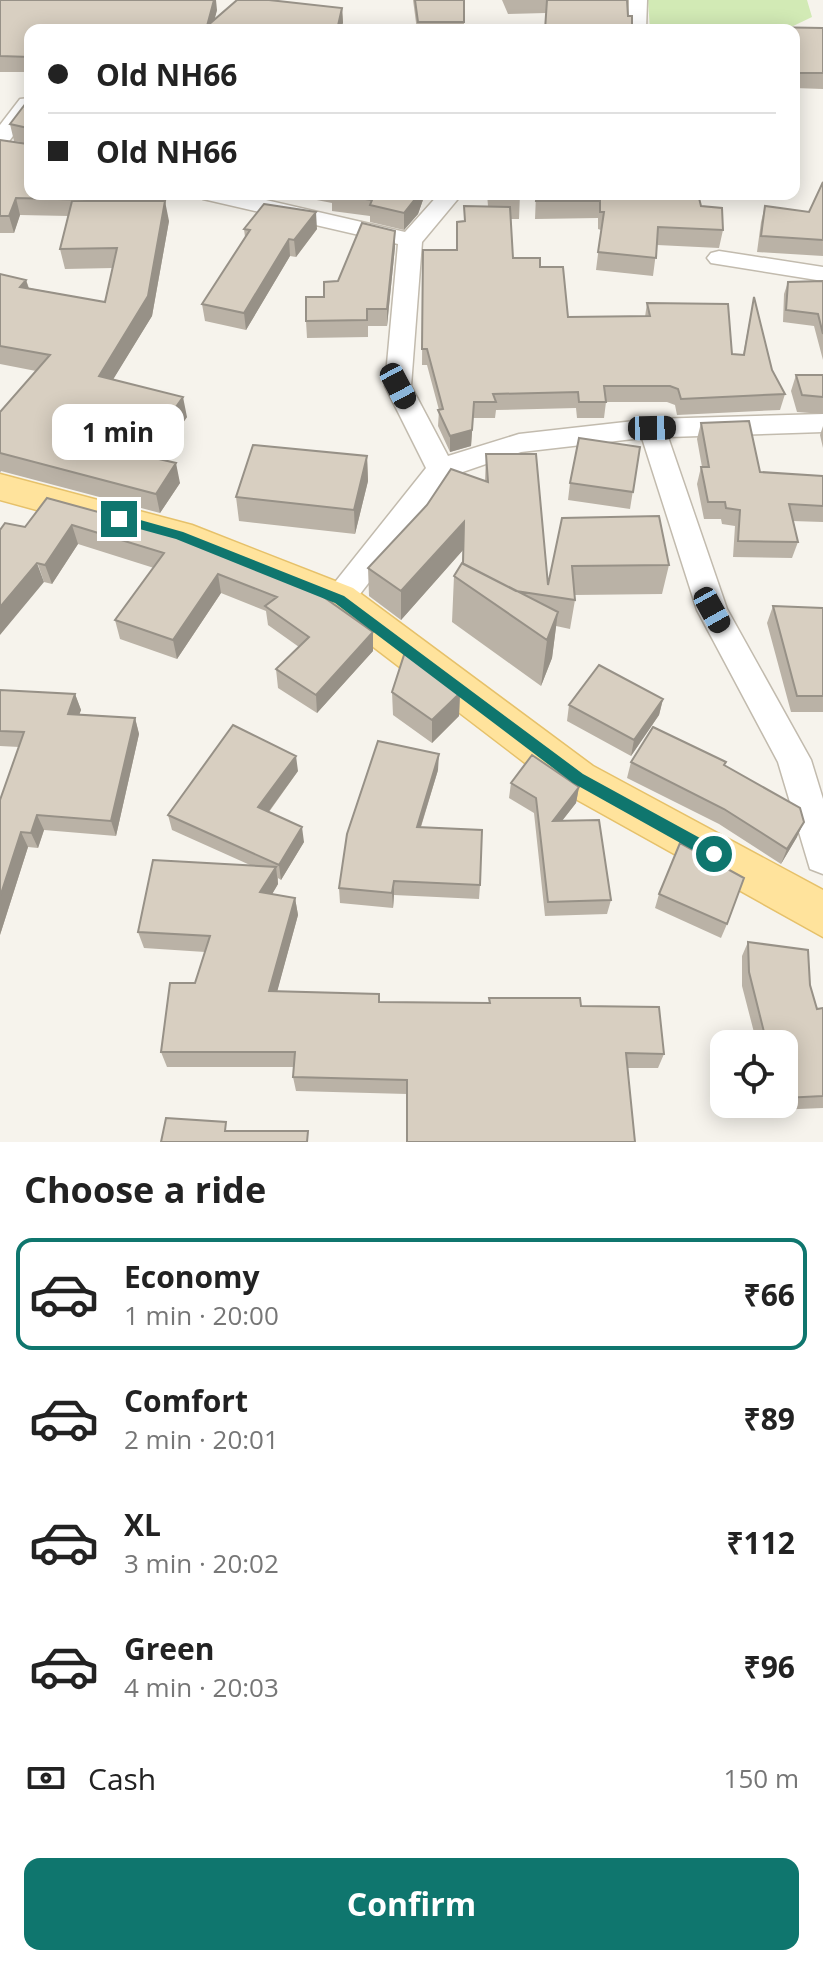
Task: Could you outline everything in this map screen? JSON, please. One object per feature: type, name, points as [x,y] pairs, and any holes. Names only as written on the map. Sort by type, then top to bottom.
[{"type":"main road","points":[[1,488],[179,535],[339,599],[578,779],[823,915]]},
{"type":"street","points":[[637,24],[638,0]]},
{"type":"street","points":[[5,146],[24,109]]},
{"type":"street","points":[[236,200],[410,241]]},
{"type":"street","points":[[441,469],[398,386],[410,241],[446,200]]},
{"type":"street","points":[[719,258],[823,274]]},
{"type":"street","points":[[339,599],[441,469],[519,443],[652,428],[823,423]]},
{"type":"street","points":[[652,428],[712,610],[794,760],[823,858]]},
{"type":"green space","points":[[648,0],[807,0],[812,17],[797,24],[650,24]]},
{"type":"building","points":[[0,0],[214,0],[208,24],[24,24],[24,57],[0,56]]},
{"type":"building","points":[[237,0],[269,0],[342,8],[338,24],[209,24]]},
{"type":"building","points":[[415,0],[464,0],[464,22],[418,22]]},
{"type":"building","points":[[547,0],[627,0],[628,16],[632,16],[632,24],[545,24]]},
{"type":"building","points":[[800,28],[823,28],[823,73],[800,73]]},
{"type":"building","points":[[24,106],[24,127],[10,124]]},
{"type":"building","points":[[0,140],[24,143],[24,198],[16,198],[9,216],[0,216]]},
{"type":"building","points":[[823,182],[823,240],[761,236],[765,206],[809,212]]},
{"type":"building","points":[[372,200],[414,200],[404,213],[370,205]]},
{"type":"building","points":[[700,200],[701,206],[722,208],[723,230],[658,227],[656,258],[598,252],[604,212],[600,212],[600,201],[536,201]]},
{"type":"building","points":[[72,201],[165,201],[148,296],[99,376],[183,397],[142,455],[176,463],[156,494],[0,453],[0,412],[50,355],[0,346],[0,274],[26,280],[20,287],[105,302],[117,248],[60,249]]},
{"type":"building","points":[[264,204],[316,212],[294,240],[289,239],[244,313],[202,304],[250,230],[244,229]]},
{"type":"building","points":[[464,206],[510,207],[513,258],[540,258],[540,267],[563,267],[568,317],[650,316],[647,303],[728,304],[732,354],[744,355],[754,297],[772,370],[785,394],[681,399],[678,389],[670,386],[604,386],[606,402],[579,402],[578,392],[493,394],[496,402],[474,402],[472,430],[450,436],[438,410],[443,409],[427,349],[422,349],[423,250],[457,250],[457,222],[465,221]]},
{"type":"building","points":[[362,223],[395,231],[387,309],[367,309],[367,320],[306,321],[306,297],[324,297],[324,282],[338,281]]},
{"type":"building","points":[[823,281],[823,334],[818,314],[786,310],[788,282]]},
{"type":"building","points":[[796,375],[823,375],[823,397],[802,395]]},
{"type":"building","points":[[749,421],[760,472],[823,476],[823,506],[789,504],[798,542],[738,541],[740,510],[726,508],[725,502],[708,502],[701,467],[709,467],[701,423]]},
{"type":"building","points":[[579,438],[640,447],[633,492],[570,483]]},
{"type":"building","points":[[253,445],[367,456],[354,510],[236,497]]},
{"type":"building","points":[[486,454],[536,454],[548,585],[562,518],[659,516],[669,565],[572,566],[575,600],[516,591],[463,564],[464,522],[401,591],[368,568],[427,505],[451,469],[488,482]]},
{"type":"building","points":[[47,498],[164,530],[315,591],[373,632],[316,695],[276,669],[309,637],[265,606],[277,597],[218,574],[173,640],[115,620],[164,553],[72,525],[45,565],[37,563],[0,607],[0,530],[5,523],[25,527]]},
{"type":"building","points":[[462,563],[558,612],[547,640],[454,576]]},
{"type":"building","points":[[773,606],[823,608],[823,696],[797,696]]},
{"type":"building","points":[[405,652],[460,693],[432,720],[392,692]]},
{"type":"building","points":[[599,665],[663,699],[634,740],[569,705]]},
{"type":"building","points":[[0,690],[75,694],[68,714],[135,718],[111,821],[37,815],[31,833],[21,832],[0,897],[0,800],[24,732],[0,731]]},
{"type":"building","points":[[233,725],[296,756],[258,807],[302,827],[279,865],[168,815]]},
{"type":"building","points":[[653,727],[726,762],[724,765],[800,808],[804,822],[787,849],[724,809],[631,762]]},
{"type":"building","points":[[378,741],[439,754],[417,827],[482,830],[480,885],[394,881],[392,893],[339,888],[347,834]]},
{"type":"building","points":[[532,755],[579,787],[553,821],[599,820],[611,900],[548,902],[536,798],[511,783]]},
{"type":"building","points":[[680,843],[744,878],[727,924],[659,894]]},
{"type":"building","points":[[153,860],[276,867],[260,892],[295,898],[269,991],[379,994],[379,1002],[490,1003],[489,998],[580,998],[581,1006],[659,1007],[664,1054],[626,1053],[635,1142],[407,1142],[407,1080],[293,1077],[295,1052],[161,1052],[170,983],[195,983],[210,936],[138,932]]},
{"type":"building","points":[[748,942],[808,950],[810,985],[817,1009],[823,1008],[823,1096],[798,1097],[798,1030],[764,1030],[749,972]]},
{"type":"building","points":[[166,1118],[226,1122],[225,1131],[308,1131],[307,1142],[161,1142]]},
{"type":"route","points":[[119,519],[179,535],[339,599],[578,779],[714,854]]}]
